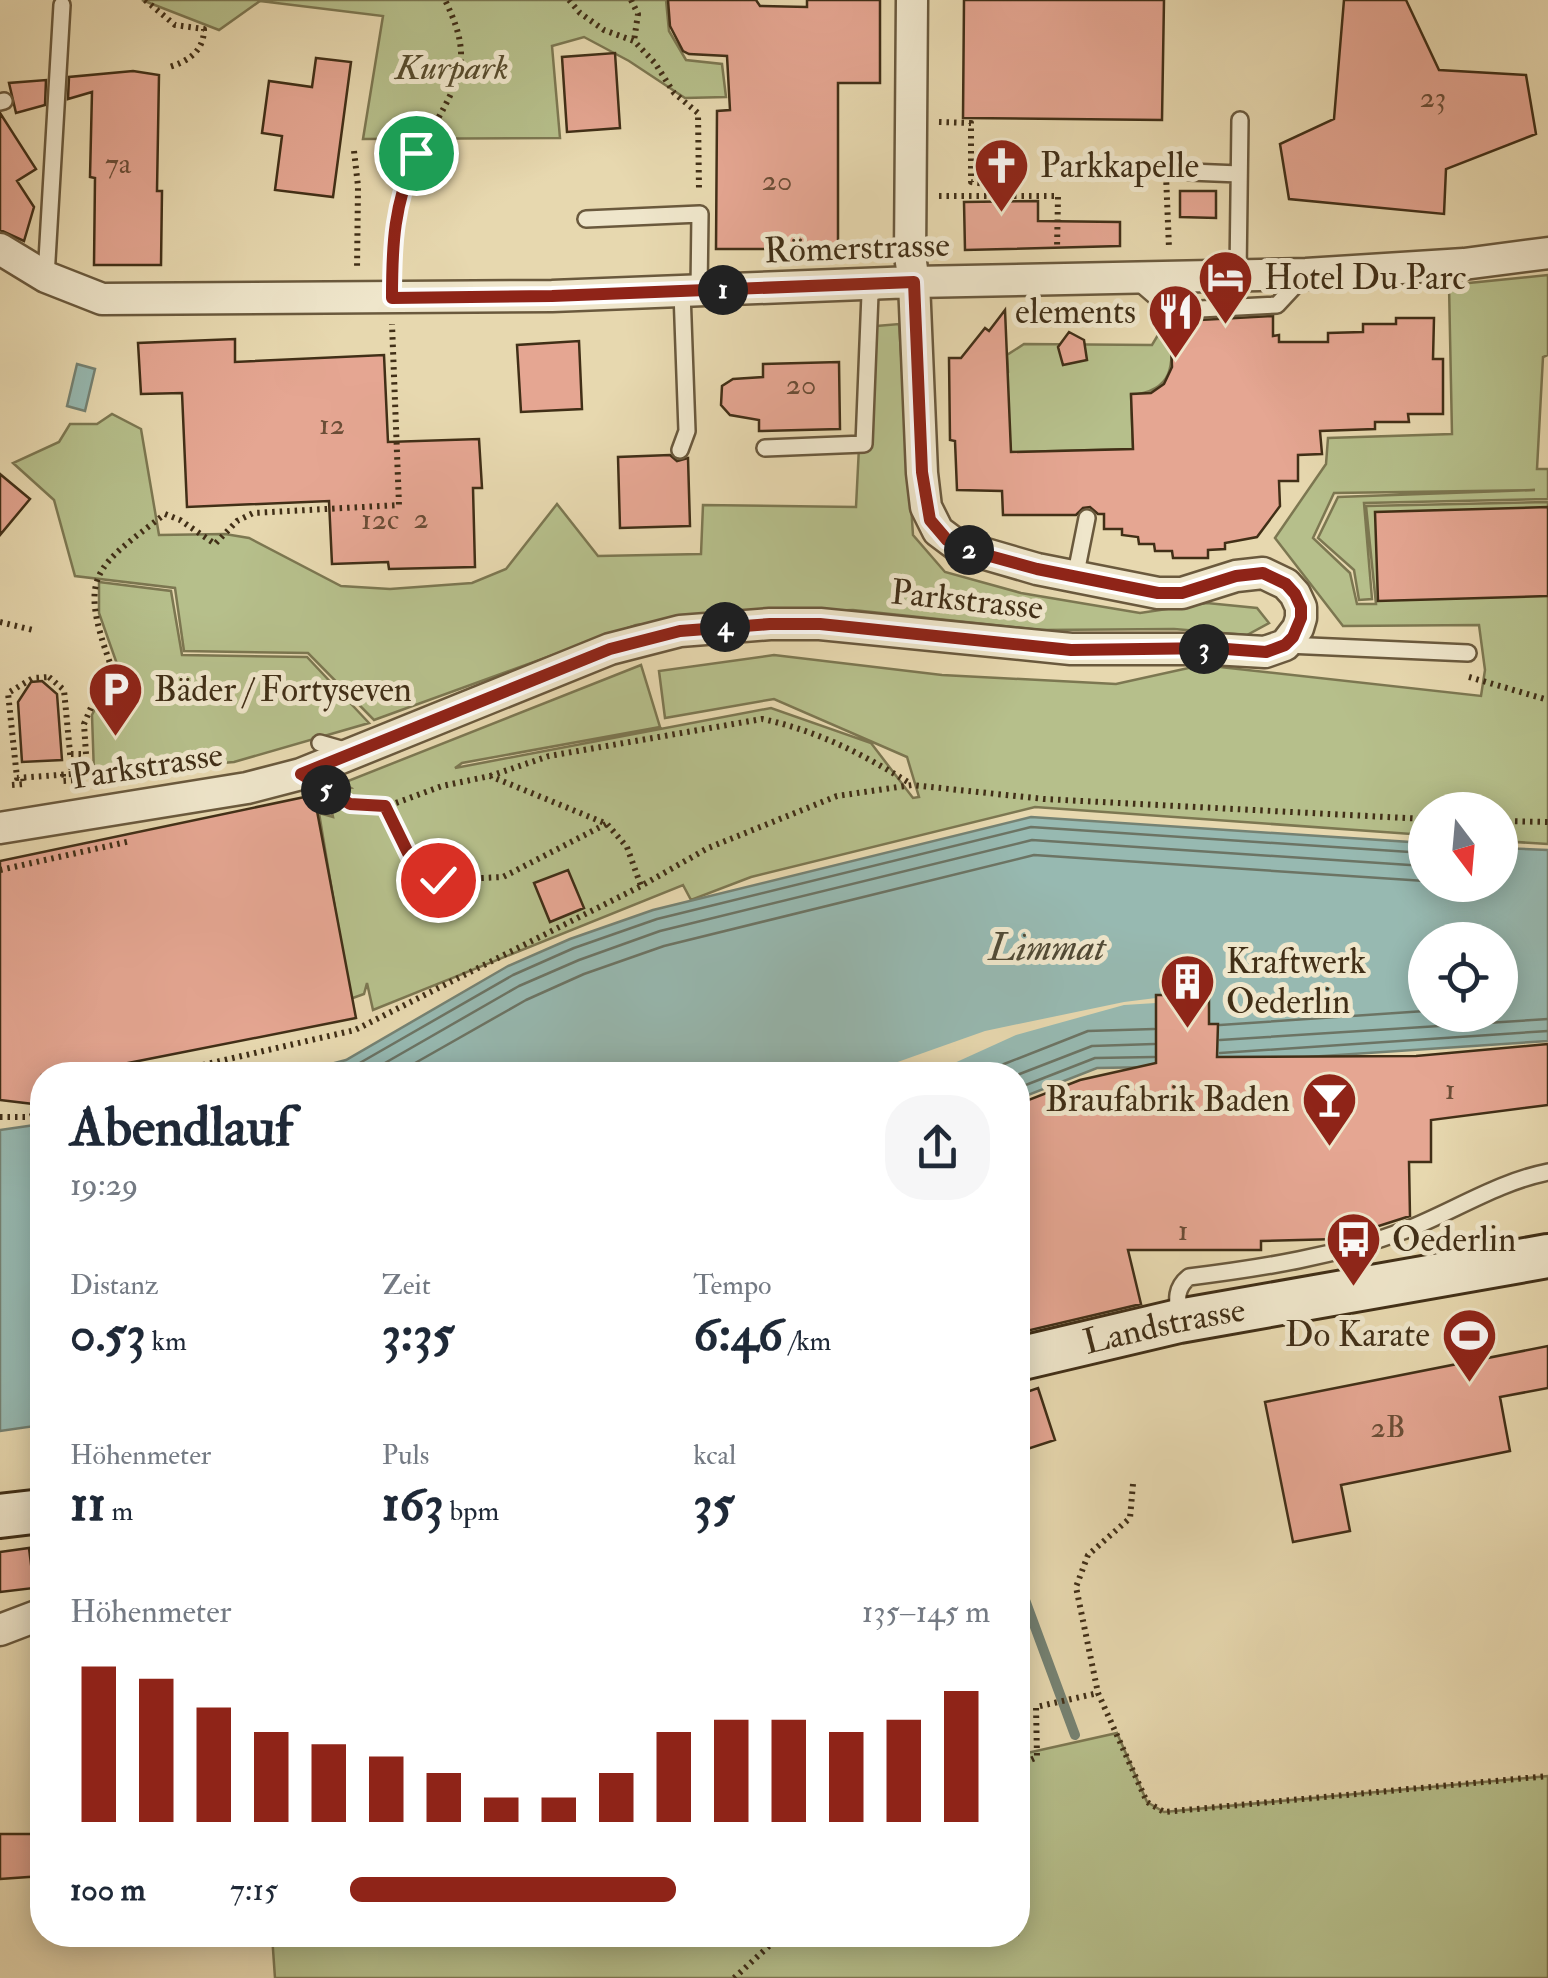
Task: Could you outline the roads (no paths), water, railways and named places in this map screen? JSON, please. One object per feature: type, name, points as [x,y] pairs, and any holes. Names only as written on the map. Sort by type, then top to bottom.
[{"type":"main road","name":"Landstrasse","points":[[1030,1357],[1179,1320],[1548,1256]]},
{"type":"main road","points":[[0,1516],[30,1512]]},
{"type":"street","name":"Parkstrasse","points":[[0,828],[247,788],[301,774],[610,649],[680,631],[820,624],[1071,650],[1213,648],[1266,652],[1285,645],[1298,628],[1301,607],[1286,584],[1263,573],[1236,576],[1182,593],[1126,589],[958,546],[947,540],[930,520],[901,283],[910,256],[912,0]]},
{"type":"street","name":"Römerstrasse","points":[[0,250],[46,276],[102,299],[356,298],[392,304],[901,283],[1306,274],[1464,264],[1548,253]]},
{"type":"street","points":[[0,1630],[30,1619]]},
{"type":"lane","points":[[46,276],[62,6]]},
{"type":"lane","points":[[1238,275],[1240,120]]},
{"type":"lane","points":[[1190,172],[1239,174]]},
{"type":"lane","points":[[586,219],[700,214],[690,292],[687,431],[680,450]]},
{"type":"lane","points":[[1132,276],[1157,298],[1182,310],[1277,305],[1306,274]]},
{"type":"lane","points":[[764,448],[864,444],[870,294],[901,283]]},
{"type":"lane","points":[[1074,578],[1087,518]]},
{"type":"lane","points":[[1285,645],[1468,654]]},
{"type":"lane","points":[[320,742],[337,750],[357,751]]},
{"type":"lane","points":[[1179,1320],[1177,1295],[1180,1284],[1189,1277],[1278,1266],[1405,1230],[1522,1177],[1548,1172]]},
{"type":"water","points":[[77,364],[95,369],[85,411],[67,406]]},
{"type":"water","name":"Limmat","points":[[1031,817],[1408,842],[1408,902],[1518,902],[1518,849],[1548,850],[1548,1041],[1097,1068],[1030,1094],[1030,1062],[338,1062],[508,966],[653,910]]},
{"type":"water","points":[[30,1126],[30,1427],[0,1431],[0,1130]]},
{"type":"waterway","points":[[1030,1613],[1075,1735]]},
{"type":"place","name":"Parkkapelle","points":[[1001,215]]},
{"type":"place","name":"Hotel Du Parc","points":[[1225,327]]},
{"type":"place","name":"elements","points":[[1175,361]]},
{"type":"place","name":"Bäder / Fortyseven","points":[[115,739]]},
{"type":"place","name":"Kraftwerk Oederlin","points":[[1187,1031]]},
{"type":"place","name":"Braufabrik Baden","points":[[1329,1149]]},
{"type":"place","name":"Oederlin","points":[[1353,1289]]},
{"type":"place","name":"Do Karate","points":[[1469,1384]]},
{"type":"park label","name":"Kurpark","points":[[452,68]]}]
